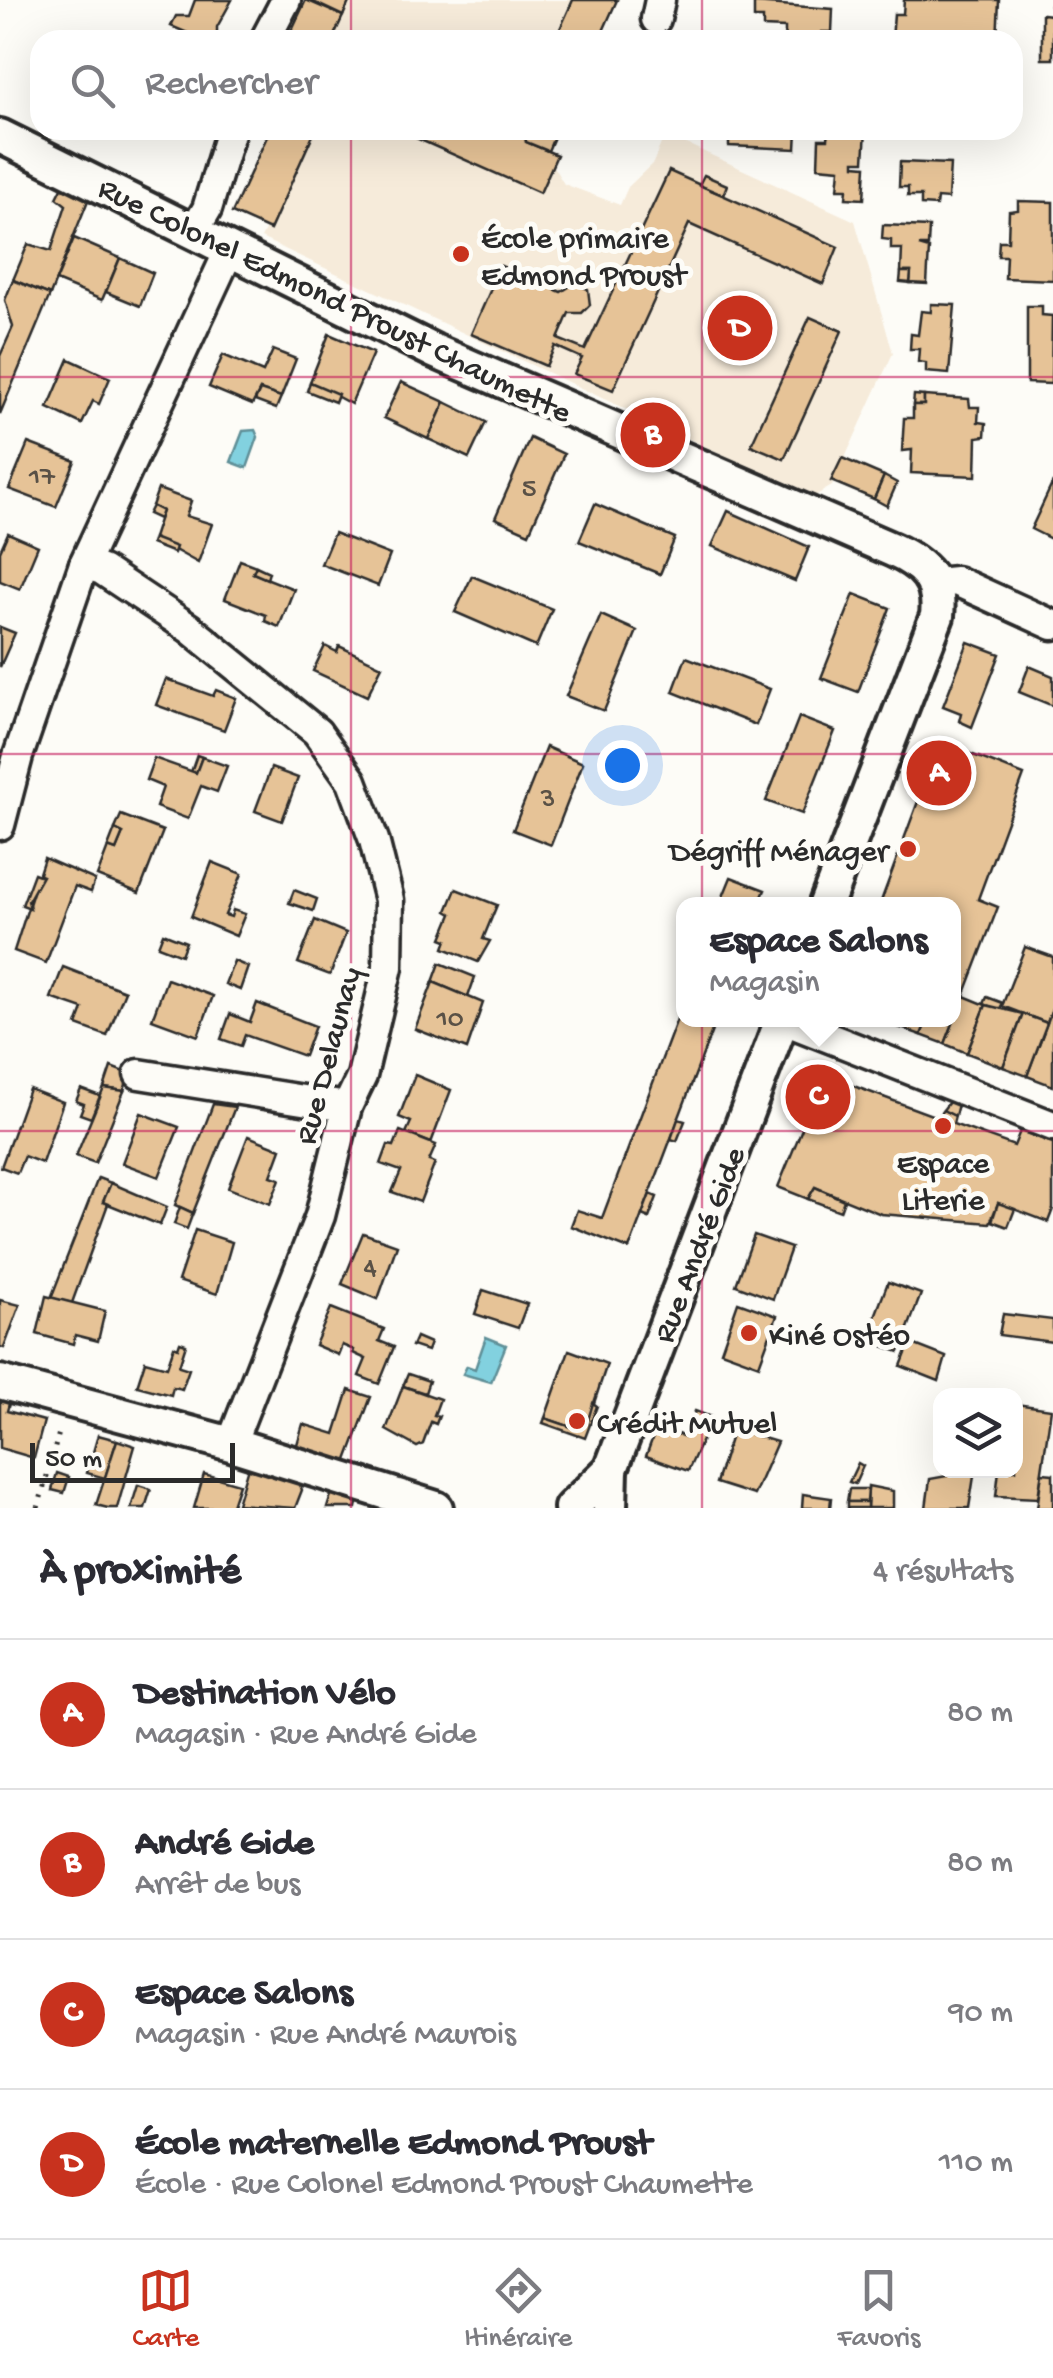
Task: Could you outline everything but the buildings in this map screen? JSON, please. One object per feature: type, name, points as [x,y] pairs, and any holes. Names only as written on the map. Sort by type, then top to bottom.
[{"type":"street","points":[[270,30],[286,0]]},
{"type":"street","name":"Rue Colonel Edmond Proust Chaumette","points":[[0,136],[553,405],[911,558],[936,583],[956,581],[1053,625]]},
{"type":"street","points":[[194,230],[207,209],[228,140]]},
{"type":"street","points":[[0,825],[18,756],[84,564],[230,250]]},
{"type":"street","name":"Rue Delaunay","points":[[84,564],[102,570],[190,628],[316,732],[352,781],[374,840],[389,900],[388,968],[362,1076],[346,1107],[320,1216],[231,1444]]},
{"type":"street","points":[[829,897],[936,616],[936,583]]},
{"type":"street","name":"Rue André Gide","points":[[610,1508],[611,1469],[780,1027]]},
{"type":"street","points":[[801,1027],[1053,1126]]},
{"type":"street","points":[[138,1074],[346,1107]]},
{"type":"street","points":[[0,1382],[231,1444],[436,1508]]},
{"type":"street","name":"Rue André Gide","points":[[572,1508],[611,1469]]},
{"type":"path","points":[[38,1508],[70,1398]]},
{"type":"shaded area","points":[[306,0],[617,0],[604,30],[292,30]]},
{"type":"shaded area","points":[[265,140],[553,140],[548,151],[557,155],[553,166],[564,184],[620,205],[628,187],[653,163],[663,140],[678,140],[855,221],[893,353],[832,486],[813,497],[261,238],[266,228],[232,213]]},
{"type":"water","points":[[255,430],[258,437],[247,468],[231,462],[243,431]]},
{"type":"water","points":[[486,1337],[506,1345],[491,1382],[463,1374],[467,1366],[475,1369]]},
{"type":"place","name":"École primaire Edmond Proust","points":[[461,254]]},
{"type":"place","name":"École maternelle Edmond Proust","points":[[740,328]]},
{"type":"place","name":"André Gide","points":[[653,435]]},
{"type":"place","name":"Destination Vélo","points":[[939,773]]},
{"type":"place","name":"Dégriff Ménager","points":[[908,849]]},
{"type":"place","name":"Espace Salons","points":[[818,1097]]},
{"type":"place","name":"Espace Literie","points":[[943,1126]]},
{"type":"place","name":"Kiné Ostéo","points":[[749,1333]]},
{"type":"place","name":"Crédit Mutuel","points":[[577,1421]]}]
